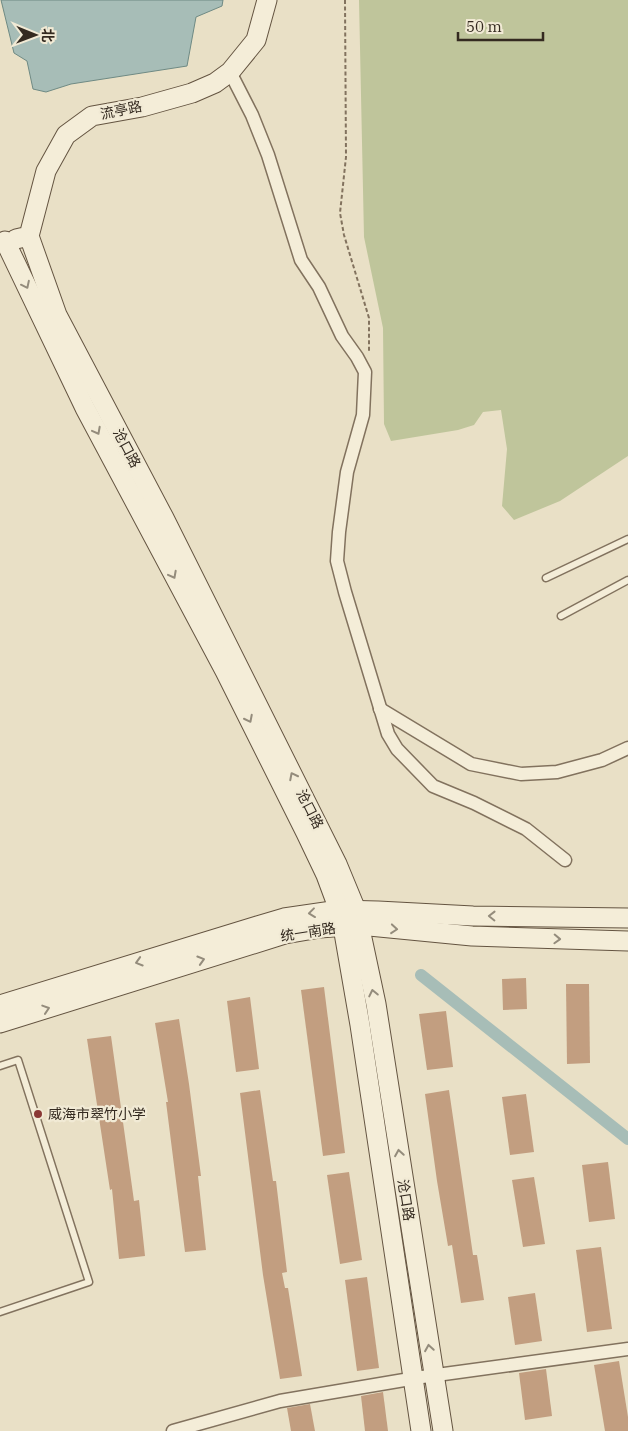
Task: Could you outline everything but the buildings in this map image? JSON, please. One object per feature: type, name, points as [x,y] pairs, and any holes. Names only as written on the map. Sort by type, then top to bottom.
[{"type":"street","name":"流亭路","points":[[29,236],[46,171],[66,135],[92,116],[192,93],[215,83],[230,72],[256,40],[267,0]]},
{"type":"street","points":[[230,72],[252,115],[268,155],[301,260],[319,287],[342,336],[365,372],[363,416],[347,472],[337,561],[388,734],[397,749],[433,786],[474,803],[526,829],[565,860]]},
{"type":"street","points":[[2,241],[29,236]]},
{"type":"street","name":"沧口路","points":[[29,236],[57,314],[169,526],[337,864],[349,918],[376,1004],[443,1431]]},
{"type":"street","name":"沧口路","points":[[2,241],[85,408],[225,671],[349,918],[360,1025],[421,1431]]},
{"type":"street","points":[[380,709],[472,764],[522,774],[557,772],[602,760],[628,748]]},
{"type":"street","name":"统一南路","points":[[0,1005],[266,923],[308,914],[472,936],[628,941]]},
{"type":"street","name":"统一南路","points":[[0,1023],[285,934],[320,928],[349,918],[473,916],[628,918]]},
{"type":"street","points":[[173,1431],[280,1401],[413,1378],[628,1349]]},
{"type":"lane","points":[[546,578],[628,539]]},
{"type":"lane","points":[[562,616],[628,580]]},
{"type":"lane","points":[[0,1066],[18,1060],[89,1282],[0,1312]]},
{"type":"path","points":[[345,0],[346,157],[340,214],[344,235],[369,318],[370,347],[365,372]]},
{"type":"green space","points":[[359,0],[628,0],[628,456],[560,501],[514,520],[502,506],[507,449],[501,410],[483,412],[474,425],[458,430],[391,441],[384,424],[383,328],[364,237]]},
{"type":"water","points":[[1,0],[223,0],[222,6],[196,17],[187,66],[71,84],[46,92],[33,89],[27,61],[14,53]]},
{"type":"waterway","points":[[421,975],[628,1139]]},
{"type":"place","name":"威海市翠竹小学","points":[[38,1114]]}]
